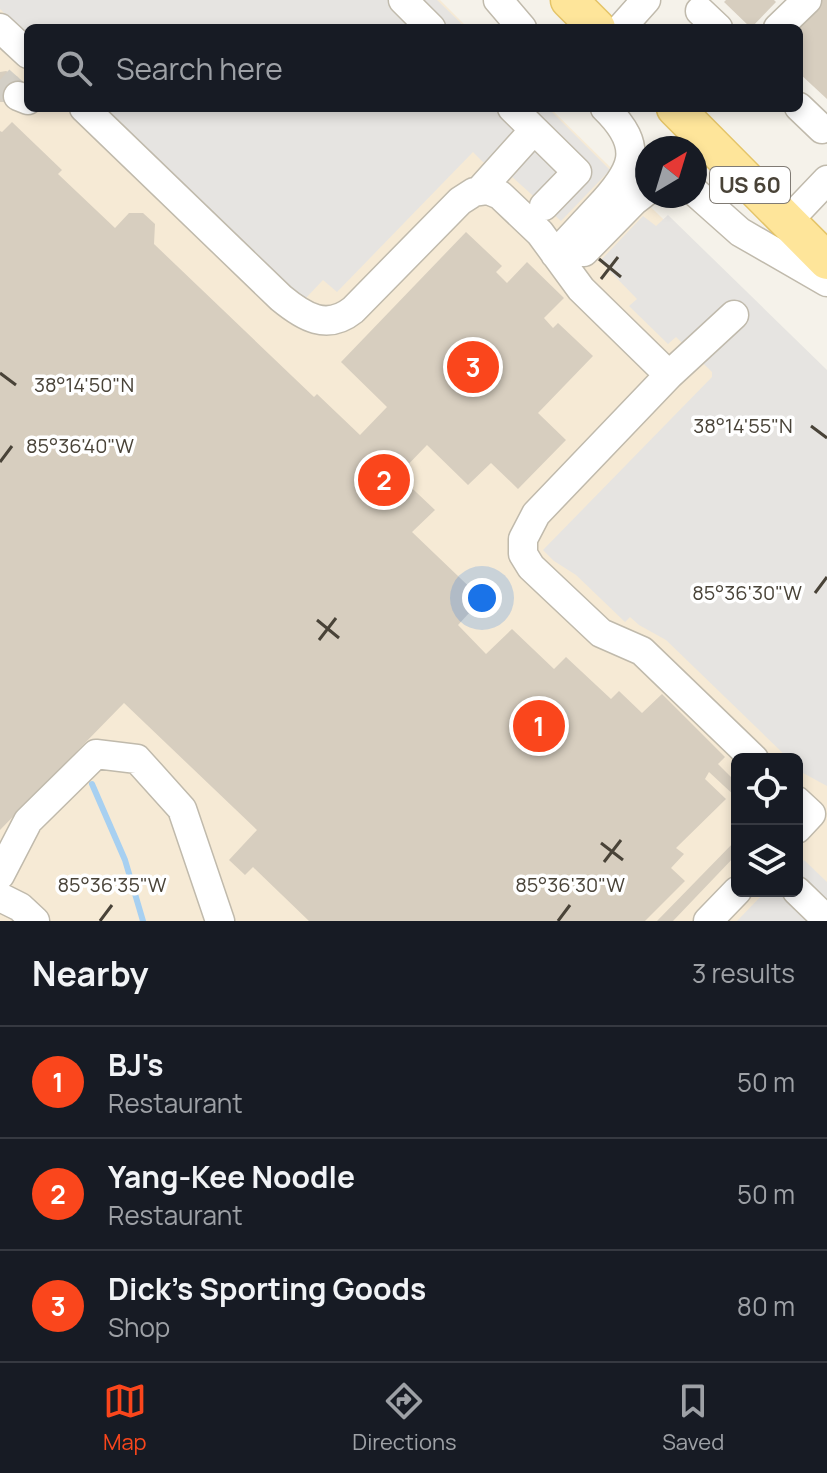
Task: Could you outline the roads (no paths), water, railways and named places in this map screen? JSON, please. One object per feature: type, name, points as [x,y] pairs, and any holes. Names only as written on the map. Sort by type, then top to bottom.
[{"type":"main road","points":[[569,0],[593,24]]},
{"type":"main road","name":"US 60","points":[[685,112],[827,261]]},
{"type":"street","points":[[403,0],[427,24]]},
{"type":"street","points":[[498,0],[519,24]]},
{"type":"street","points":[[625,24],[646,0]]},
{"type":"street","points":[[782,24],[807,0]]},
{"type":"street","points":[[0,28],[24,50]]},
{"type":"street","points":[[803,111],[822,129]]},
{"type":"street","points":[[88,112],[281,298],[305,317],[318,321],[347,315],[453,208],[480,190],[534,130]]},
{"type":"street","points":[[516,112],[577,172],[544,206]]},
{"type":"street","points":[[561,262],[629,169],[627,137],[609,112]]},
{"type":"street","points":[[787,222],[827,180]]},
{"type":"street","points":[[480,190],[500,195],[540,233],[581,289],[669,375]]},
{"type":"street","points":[[561,262],[635,201]]},
{"type":"street","points":[[707,203],[740,232],[827,282]]},
{"type":"street","points":[[734,315],[669,375],[536,514],[525,530],[523,554],[531,567],[588,623],[601,633],[642,651],[748,753]]},
{"type":"street","points":[[0,875],[28,821],[96,754],[137,759],[182,809],[220,921]]},
{"type":"street","points":[[0,897],[20,907],[35,921]]},
{"type":"street","points":[[708,921],[731,897]]},
{"type":"street","points":[[803,897],[827,920]]},
{"type":"waterway","points":[[92,784],[125,860],[143,921]]},
{"type":"tunnel","points":[[0,80],[18,96]]},
{"type":"place","name":"Dick's Sporting Goods","points":[[473,367]]},
{"type":"place","name":"Yang-Kee Noodle","points":[[384,480]]},
{"type":"place","name":"BJ's","points":[[539,726]]}]
